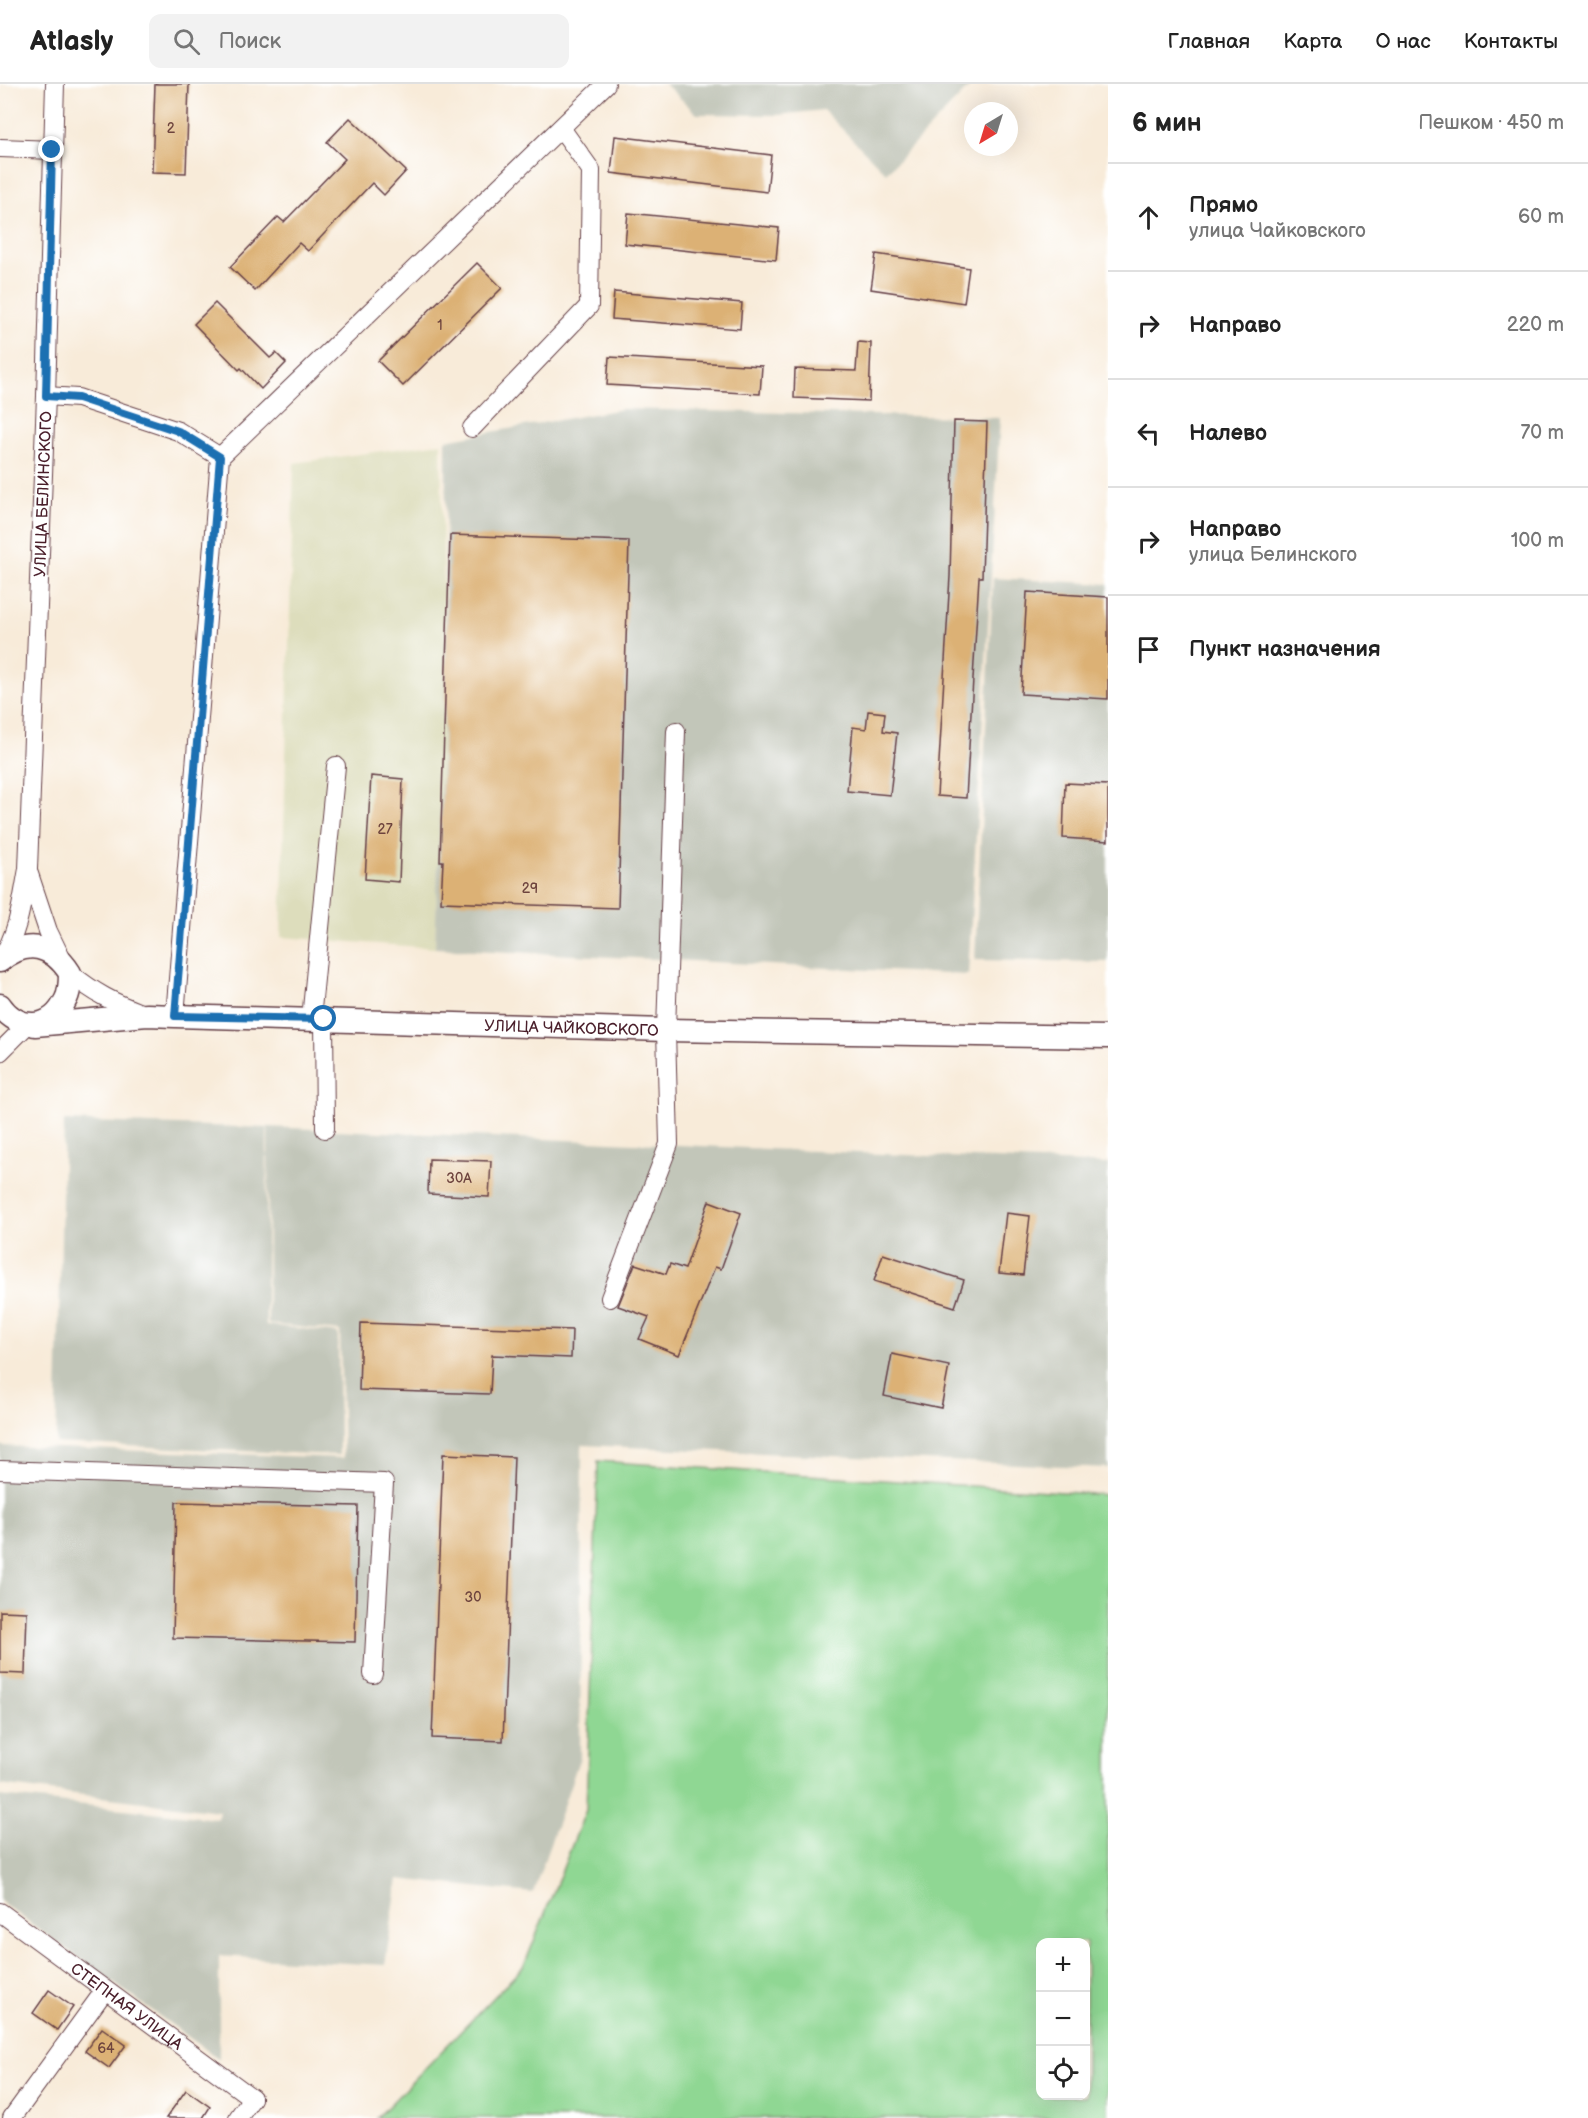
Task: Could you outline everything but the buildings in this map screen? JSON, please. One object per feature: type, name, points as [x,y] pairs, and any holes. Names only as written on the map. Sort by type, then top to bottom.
[{"type":"main road","points":[[0,1005],[14,1019],[31,1025],[50,1018],[60,1010],[67,999],[66,967],[43,948],[18,949],[1,960]]},
{"type":"main road","name":"УЛИЦА ЧАЙКОВСКОГО","points":[[0,1021],[31,1025],[147,1015],[666,1030],[1108,1037]]},
{"type":"street","name":"УЛИЦА БЕЛИНСКОГО","points":[[28,869],[55,84]]},
{"type":"street","points":[[175,1016],[220,457],[606,84]]},
{"type":"street","points":[[472,428],[588,306],[591,170],[561,128]]},
{"type":"street","points":[[0,148],[52,150]]},
{"type":"street","points":[[46,396],[78,398],[178,431],[220,457]]},
{"type":"street","points":[[610,1298],[669,1144],[666,1030],[676,732]]},
{"type":"street","points":[[325,1129],[317,1019],[336,766]]},
{"type":"street","points":[[1,960],[9,947],[18,923],[28,869]]},
{"type":"street","points":[[28,869],[48,931],[66,967],[89,989],[121,1006],[147,1015]]},
{"type":"street","points":[[0,1052],[31,1025]]},
{"type":"street","points":[[0,1470],[384,1483],[373,1674]]},
{"type":"street","name":"СТЕПНАЯ УЛИЦА","points":[[0,1912],[252,2098]]},
{"type":"street","points":[[12,2118],[105,1990]]},
{"type":"street","points":[[238,2118],[252,2098]]},
{"type":"street","points":[[244,2118],[252,2098]]},
{"type":"shaded area","points":[[665,84],[972,84],[886,173],[823,110],[778,115],[697,114]]},
{"type":"shaded area","points":[[622,409],[1000,418],[968,975],[435,948],[445,666],[446,440]]},
{"type":"shaded area","points":[[441,443],[445,666],[435,948],[281,937],[294,463]]},
{"type":"shaded area","points":[[993,578],[1108,584],[1108,962],[975,960]]},
{"type":"shaded area","points":[[64,1121],[267,1128],[266,1325],[338,1333],[339,1455],[56,1443]]},
{"type":"shaded area","points":[[268,1127],[1108,1164],[1108,1468],[582,1445],[580,1757],[533,1893],[398,1879],[385,1965],[219,1956],[219,2059],[0,1901],[0,1796],[217,1819],[219,1811],[0,1785],[0,1446],[343,1458],[340,1331],[268,1324]]},
{"type":"green space","points":[[598,1461],[1108,1495],[1108,2118],[377,2118],[524,1966],[586,1810]]},
{"type":"route","points":[[52,150],[46,396],[78,398],[178,431],[220,457],[175,1016],[324,1019]]}]
